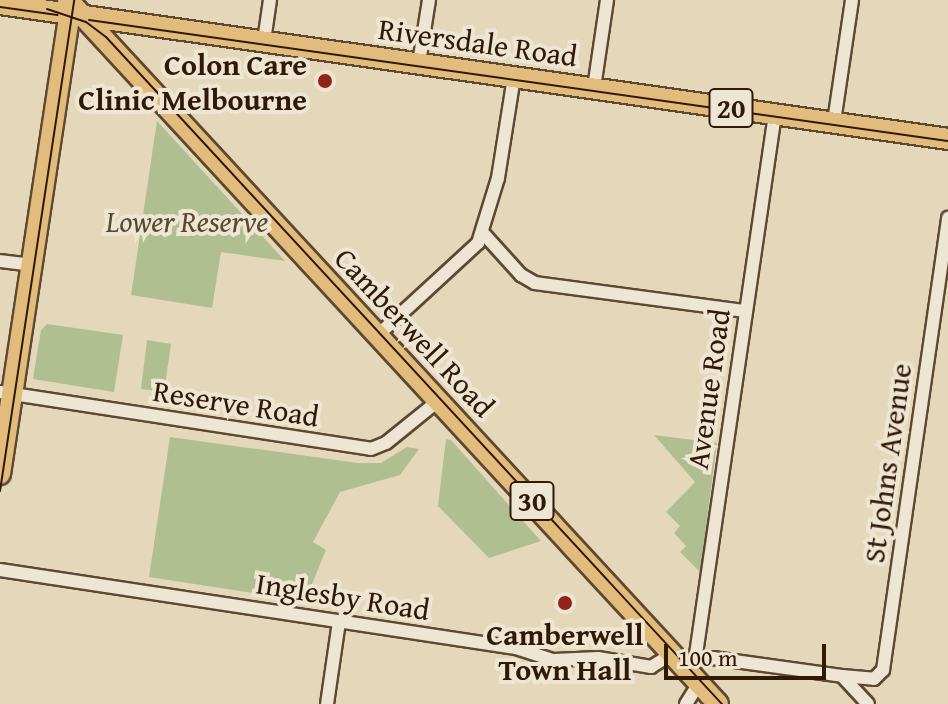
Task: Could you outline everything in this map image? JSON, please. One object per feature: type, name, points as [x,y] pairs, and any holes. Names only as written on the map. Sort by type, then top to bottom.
[{"type":"main road","name":"Riversdale Road","points":[[0,4],[73,7],[264,41],[948,139]]},
{"type":"main road","points":[[0,468],[6,393],[30,269],[73,7]]},
{"type":"main road","name":"Camberwell Road","points":[[73,7],[688,666],[718,704]]},
{"type":"street","points":[[264,41],[270,0]]},
{"type":"street","points":[[419,63],[429,0]]},
{"type":"street","points":[[594,88],[607,0]]},
{"type":"street","points":[[834,122],[852,0]]},
{"type":"street","points":[[378,335],[483,233],[498,178],[514,77]]},
{"type":"street","name":"Avenue Road","points":[[688,666],[775,114]]},
{"type":"street","name":"St Johns Avenue","points":[[842,676],[874,679],[883,670],[948,218]]},
{"type":"street","points":[[483,233],[535,283],[745,311]]},
{"type":"street","points":[[0,261],[30,269]]},
{"type":"street","points":[[0,269],[30,269]]},
{"type":"street","name":"Reserve Road","points":[[6,393],[347,446],[381,446],[438,401]]},
{"type":"street","name":"Inglesby Road","points":[[0,570],[516,648],[558,661],[598,658],[651,667],[688,666],[713,658],[842,676]]},
{"type":"street","points":[[327,704],[339,622]]},
{"type":"street","points":[[686,704],[688,666]]},
{"type":"street","points":[[842,676],[868,704]]},
{"type":"green space","name":"Lower Reserve","points":[[157,121],[285,261],[221,252],[212,308],[131,295]]},
{"type":"green space","points":[[47,324],[123,335],[114,392],[33,379],[41,330]]},
{"type":"green space","points":[[147,340],[171,344],[164,392],[141,389]]},
{"type":"green space","points":[[654,435],[717,443],[700,572],[680,552],[686,546],[674,533],[680,526],[666,512],[695,482]]},
{"type":"green space","points":[[170,437],[358,463],[381,463],[407,447],[419,449],[400,475],[340,492],[313,542],[326,550],[305,601],[149,577]]},
{"type":"green space","points":[[446,439],[451,440],[541,541],[489,558],[438,506]]},
{"type":"tram line","points":[[0,491],[74,0]]},
{"type":"tram line","points":[[0,7],[57,15]]},
{"type":"tram line","points":[[47,9],[86,22],[106,37],[722,704]]},
{"type":"tram line","points":[[89,20],[948,141]]},
{"type":"place","name":"Colon Care Clinic Melbourne","points":[[325,81]]},
{"type":"place","name":"Camberwell Town Hall","points":[[565,603]]}]
